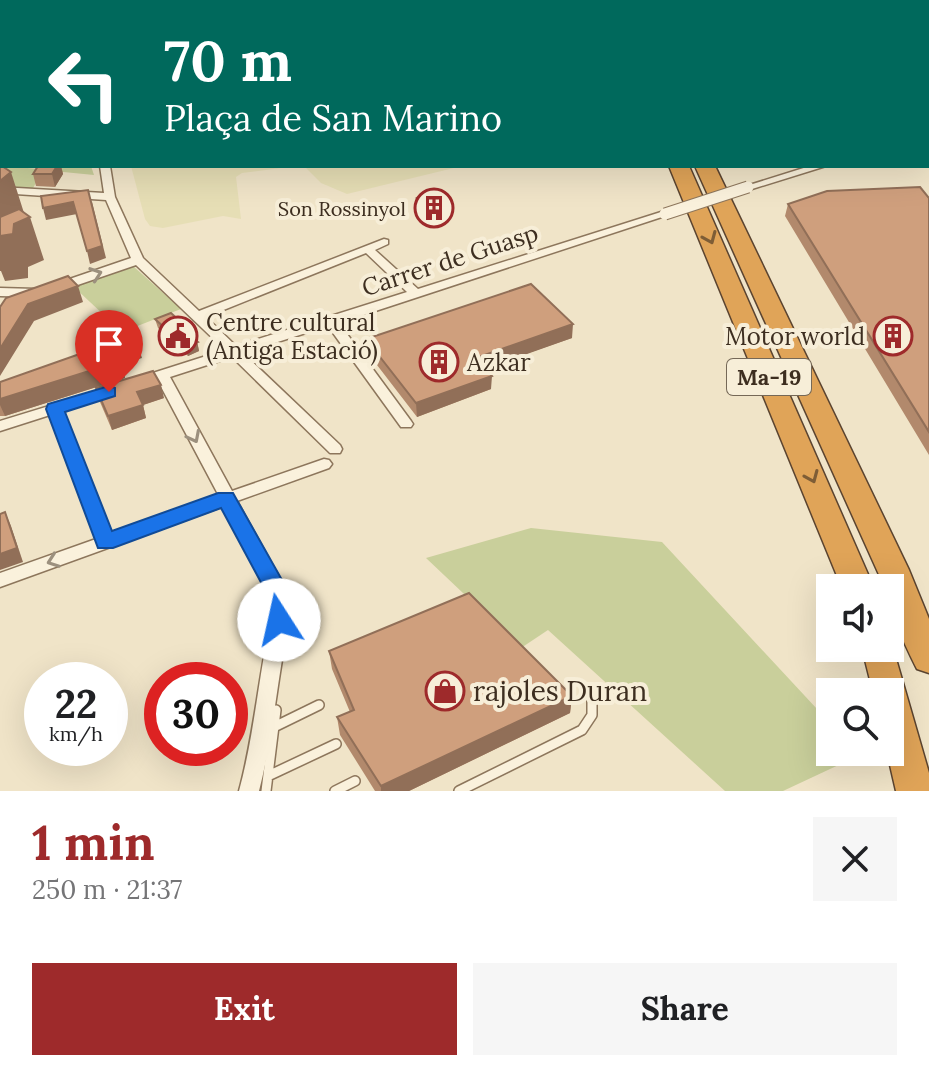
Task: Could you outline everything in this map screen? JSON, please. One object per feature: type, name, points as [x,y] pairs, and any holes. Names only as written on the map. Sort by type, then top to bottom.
[{"type":"highway","name":"Ma-19","points":[[680,168],[852,574]]},
{"type":"highway","name":"Ma-19","points":[[706,168],[893,570],[929,659]]},
{"type":"highway","points":[[883,662],[915,791]]},
{"type":"street","points":[[105,168],[110,197],[138,260],[335,449]]},
{"type":"street","name":"Carrer de Guasp","points":[[4,423],[814,168]]},
{"type":"street","points":[[0,190],[110,197]]},
{"type":"street","points":[[197,316],[384,242]]},
{"type":"street","points":[[367,248],[416,294]]},
{"type":"street","points":[[0,308],[5,292],[41,294],[138,260]]},
{"type":"street","points":[[331,321],[406,424]]},
{"type":"street","points":[[162,375],[225,498],[284,603],[275,636],[263,745],[249,791]]},
{"type":"street","points":[[55,409],[105,542]]},
{"type":"street","points":[[0,580],[324,464]]},
{"type":"lane","points":[[459,791],[582,730],[592,715],[592,696]]},
{"type":"lane","points":[[274,727],[319,705]]},
{"type":"lane","points":[[266,791],[276,710]]},
{"type":"lane","points":[[268,776],[336,744]]},
{"type":"lane","points":[[335,791],[355,781]]},
{"type":"shaded area","points":[[132,168],[281,168],[242,173],[236,177],[241,219],[223,216],[163,228],[150,226],[145,219]]},
{"type":"shaded area","points":[[306,168],[454,168],[347,194],[321,183]]},
{"type":"green space","points":[[0,168],[92,168],[94,175],[43,170],[32,190],[0,187]]},
{"type":"green space","points":[[133,266],[181,309],[122,332],[74,287]]},
{"type":"green space","points":[[531,528],[662,542],[816,708],[816,766],[836,766],[783,791],[725,791],[548,630],[521,648],[426,558]]},
{"type":"building","points":[[0,168],[11,172],[0,181]]},
{"type":"building","points":[[37,168],[56,168],[52,174],[33,174]]},
{"type":"building","name":"Motor world","points":[[920,187],[929,198],[929,432],[788,204],[827,191]]},
{"type":"building","points":[[88,190],[102,246],[87,251],[73,202],[43,208],[41,196]]},
{"type":"building","points":[[432,191],[451,201],[436,208],[417,198]]},
{"type":"building","points":[[19,209],[30,217],[14,224],[13,234],[0,236],[0,217]]},
{"type":"building","points":[[68,276],[78,286],[28,304],[0,349],[0,307],[6,298]]},
{"type":"building","name":"Azkar","points":[[531,284],[573,324],[476,358],[492,376],[416,403],[366,339]]},
{"type":"building","points":[[171,313],[196,336],[193,338],[198,342],[186,347],[155,319]]},
{"type":"building","points":[[135,338],[139,349],[119,355],[115,343]]},
{"type":"building","points":[[108,344],[121,361],[0,399],[0,382]]},
{"type":"building","points":[[153,371],[161,385],[137,392],[143,405],[108,416],[96,388]]},
{"type":"building","points":[[5,512],[17,548],[0,554],[0,514]]},
{"type":"building","name":"rajoles Duran","points":[[469,593],[572,696],[381,786],[337,717],[354,710],[329,651]]},
{"type":"place","name":"Son Rossinyol","points":[[434,208]]},
{"type":"place","name":"Centre cultural (Antiga Estació)","points":[[178,336]]},
{"type":"place","name":"Motor world","points":[[893,336]]},
{"type":"place","name":"Azkar","points":[[439,362]]},
{"type":"place","name":"rajoles Duran","points":[[445,691]]},
{"type":"route","points":[[109,392],[55,409],[105,542],[225,498],[284,603],[279,620]]}]
